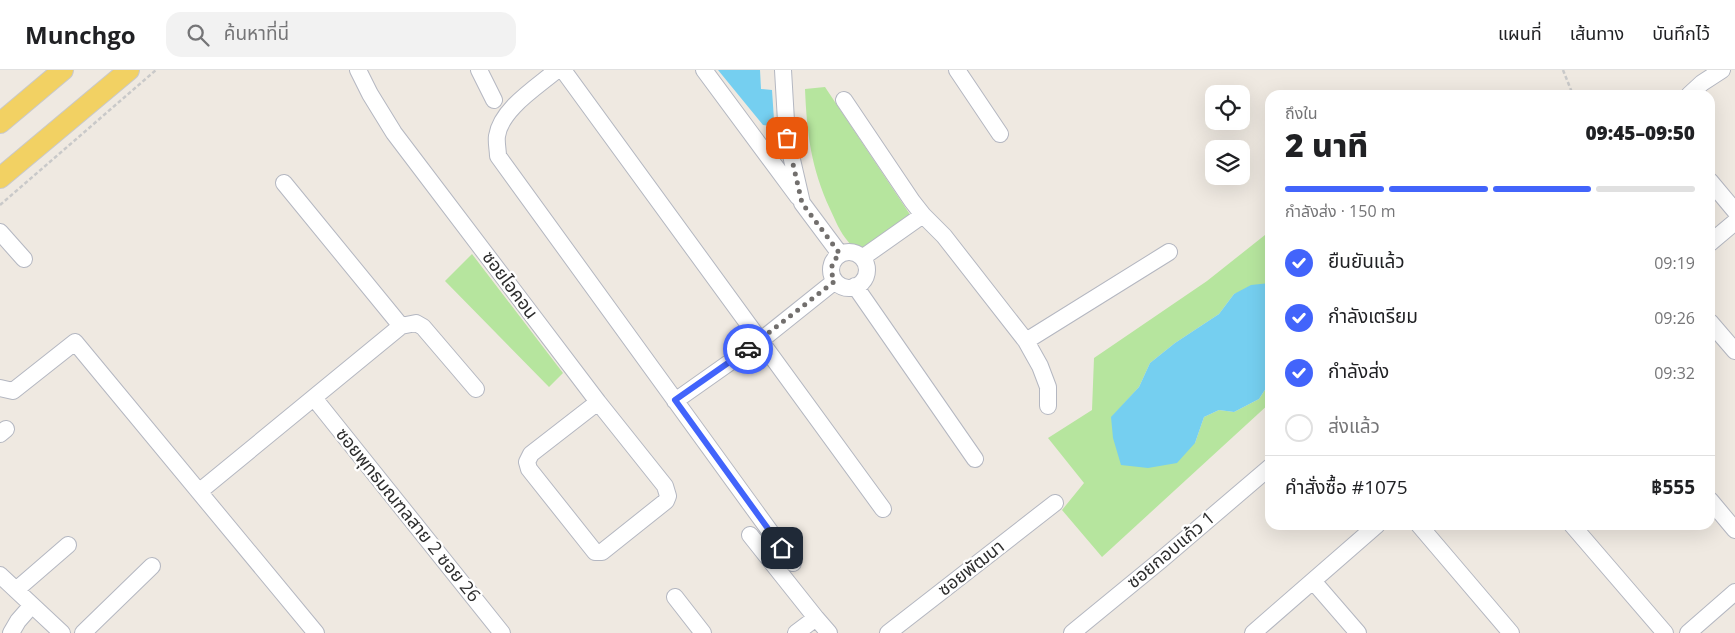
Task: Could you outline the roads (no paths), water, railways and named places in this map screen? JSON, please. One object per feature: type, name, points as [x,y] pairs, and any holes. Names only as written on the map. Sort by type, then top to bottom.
[{"type":"main road","points":[[0,124],[63,70]]},
{"type":"main road","points":[[0,178],[129,70]]},
{"type":"street","name":"ซอยไอคอน","points":[[358,70],[394,133],[598,402],[665,486],[668,496],[666,501],[602,552],[598,553],[595,552],[529,469],[527,462],[531,454],[598,402]]},
{"type":"street","points":[[479,70],[494,100]]},
{"type":"street","points":[[557,70],[514,106],[501,122],[496,137],[498,156],[793,563]]},
{"type":"street","points":[[564,70],[883,509]]},
{"type":"street","points":[[704,70],[840,254]]},
{"type":"street","points":[[783,70],[787,138],[802,203]]},
{"type":"street","points":[[957,70],[1000,134]]},
{"type":"street","points":[[1694,90],[1722,70]]},
{"type":"street","points":[[844,100],[923,215],[944,236],[1026,341],[1040,366],[1048,387],[1048,406]]},
{"type":"street","points":[[284,183],[401,326]]},
{"type":"street","points":[[1715,187],[1735,211]]},
{"type":"street","points":[[862,258],[923,215]]},
{"type":"street","points":[[1715,239],[1735,222]]},
{"type":"street","points":[[0,232],[24,259]]},
{"type":"street","points":[[1026,341],[1169,252]]},
{"type":"street","points":[[855,253],[865,263],[865,278],[855,286],[848,288],[835,281],[831,270],[832,263],[840,254],[855,253]]},
{"type":"street","points":[[675,400],[760,341],[835,281]]},
{"type":"street","points":[[855,286],[975,459]]},
{"type":"street","points":[[200,491],[401,326],[416,322],[422,327],[476,389]]},
{"type":"street","points":[[1715,328],[1735,351]]},
{"type":"street","points":[[0,388],[13,391],[75,342],[316,633]]},
{"type":"street","name":"ซอยพุทธมณฑลสาย 2 ซอย 26","points":[[314,398],[502,633]]},
{"type":"street","name":"ซอยกอบแก้ว 1","points":[[1082,630],[1265,471]]},
{"type":"street","name":"ซอยพัฒนา","points":[[888,633],[1055,503]]},
{"type":"street","points":[[1715,506],[1735,530]]},
{"type":"street","points":[[1263,630],[1313,581],[1371,530]]},
{"type":"street","points":[[1423,530],[1511,633]]},
{"type":"street","points":[[1576,530],[1665,633]]},
{"type":"street","points":[[750,535],[829,633]]},
{"type":"street","points":[[16,590],[68,545]]},
{"type":"street","points":[[83,633],[152,566]]},
{"type":"street","points":[[0,576],[62,633]]},
{"type":"street","points":[[1313,581],[1358,633]]},
{"type":"street","points":[[1688,633],[1735,592]]},
{"type":"street","points":[[675,597],[703,633]]},
{"type":"street","points":[[12,633],[18,621],[32,605]]},
{"type":"street","points":[[796,633],[816,618]]},
{"type":"water","points":[[718,70],[760,70],[761,89],[772,90],[774,120],[770,126],[763,125]]},
{"type":"water","points":[[1265,284],[1265,390],[1259,399],[1234,412],[1219,410],[1204,417],[1195,443],[1177,463],[1148,468],[1121,465],[1113,438],[1111,417],[1139,387],[1150,363],[1175,343],[1219,314],[1234,294],[1251,285]]}]
